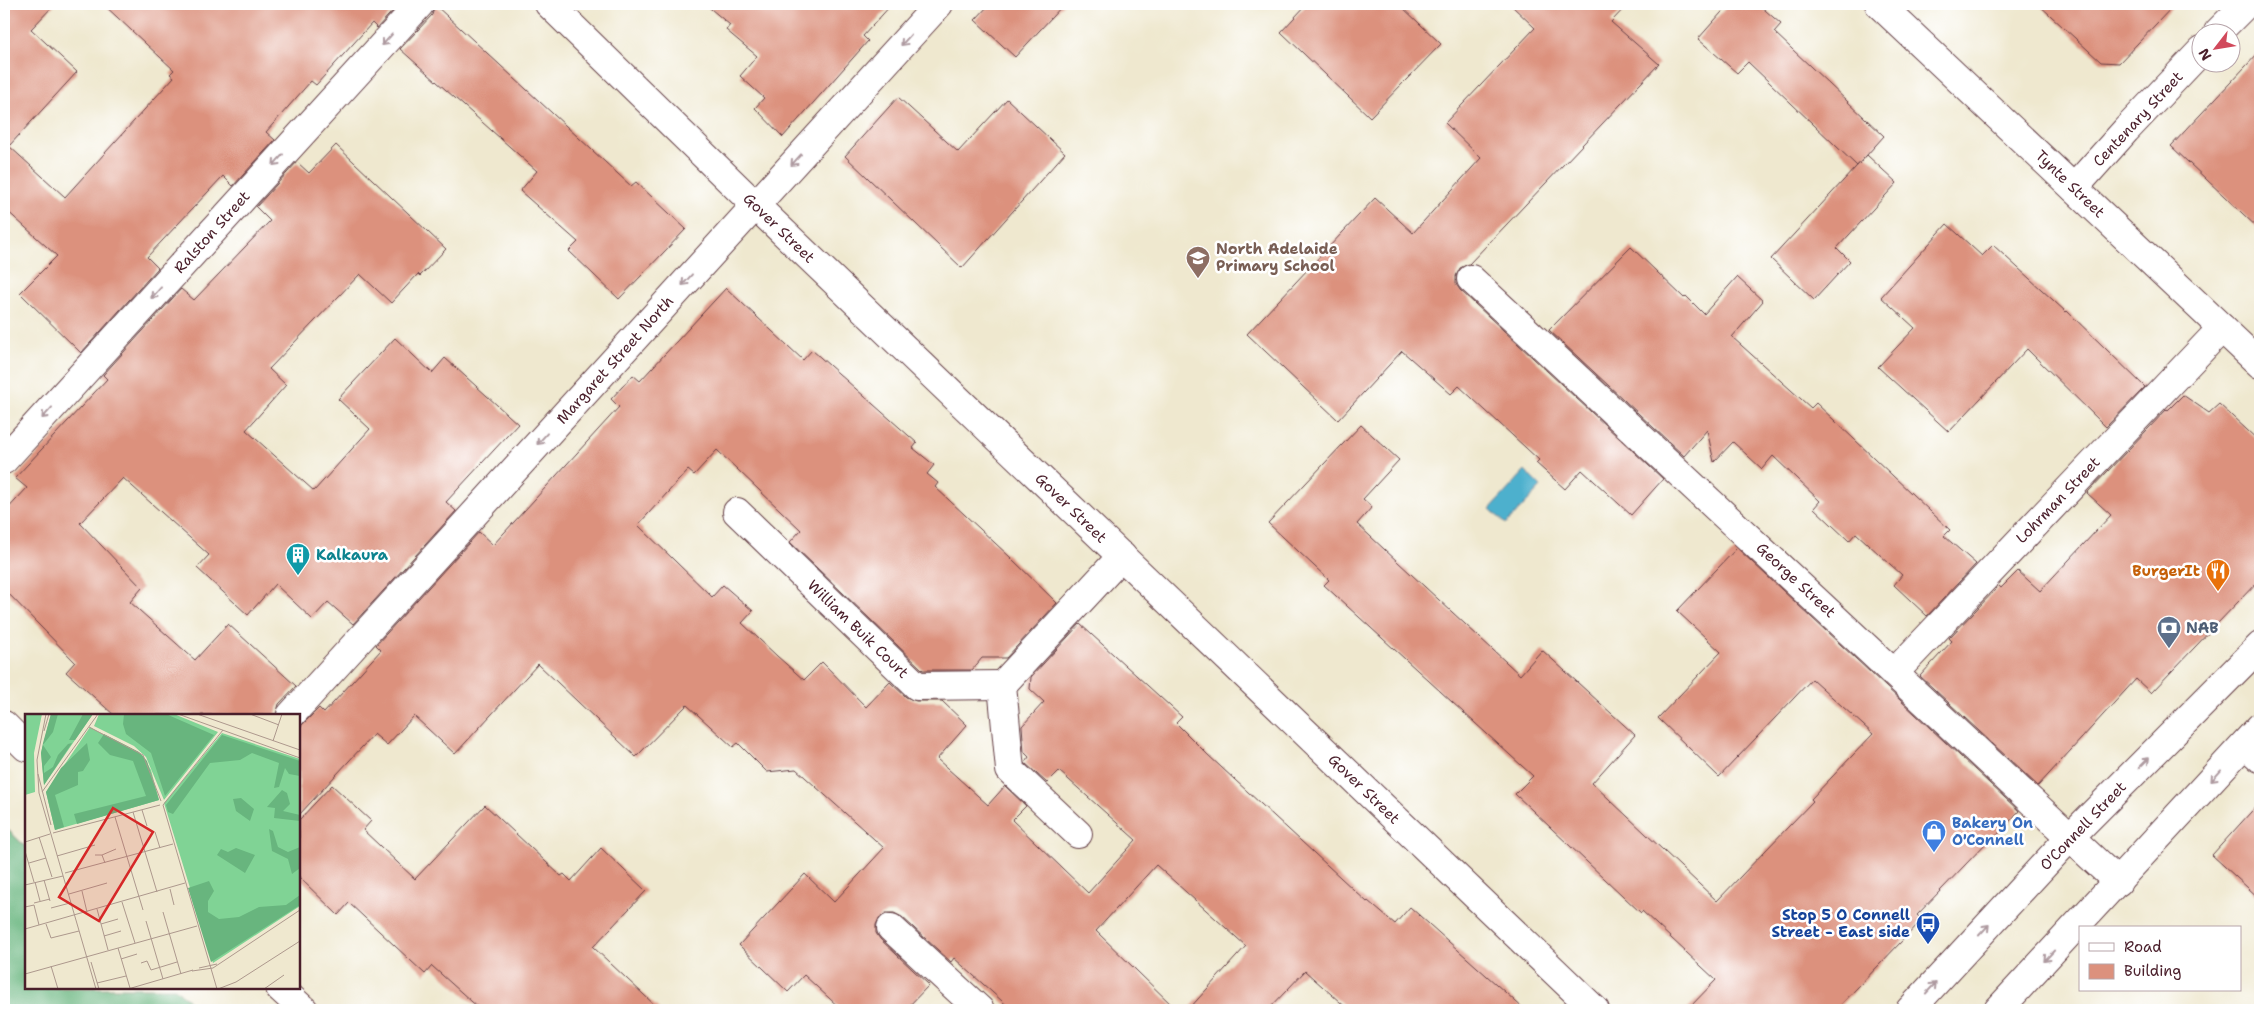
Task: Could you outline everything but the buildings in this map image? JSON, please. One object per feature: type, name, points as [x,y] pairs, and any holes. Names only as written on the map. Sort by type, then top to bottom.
[{"type":"street","name":"Ralston Street","points":[[4,460],[420,4]]},
{"type":"street","name":"Gover Street","points":[[549,4],[755,205],[1596,1010]]},
{"type":"street","name":"Margaret Street North","points":[[292,714],[939,4]]},
{"type":"street","name":"Tynte Street","points":[[1880,4],[2260,364]]},
{"type":"street","points":[[2228,22],[2246,4]]},
{"type":"street","name":"Centenary Street","points":[[2074,188],[2192,61]]},
{"type":"street","name":"George Street","points":[[1471,279],[1895,672],[2118,882]]},
{"type":"street","name":"Lohrman Street","points":[[1895,672],[2222,328]]},
{"type":"street","name":"William Buik Court","points":[[737,512],[917,686],[1002,685]]},
{"type":"street","points":[[1078,834],[1010,770],[1002,685],[1122,556]]},
{"type":"street","name":"O'Connell Street","points":[[1910,1010],[2070,837],[2260,646]]},
{"type":"street","points":[[4,726],[25,746]]},
{"type":"street","points":[[1998,1010],[2118,882],[2255,743]]},
{"type":"street","points":[[891,928],[980,1010]]},
{"type":"street","points":[[281,989],[304,1010]]},
{"type":"green space","points":[[4,826],[25,846],[25,989],[176,989],[199,1010],[4,1010]]},
{"type":"water","points":[[1525,471],[1541,487],[1506,524],[1490,509]]},
{"type":"place","name":"North Adelaide Primary School","points":[[1198,279]]},
{"type":"place","name":"Kalkaura","points":[[298,576]]},
{"type":"place","name":"BurgerIt","points":[[2218,592]]},
{"type":"place","name":"NAB","points":[[2169,649]]},
{"type":"place","name":"Bakery On O'Connell","points":[[1934,853]]},
{"type":"place","name":"Stop 5 O Connell Street - East side","points":[[1928,945]]}]
